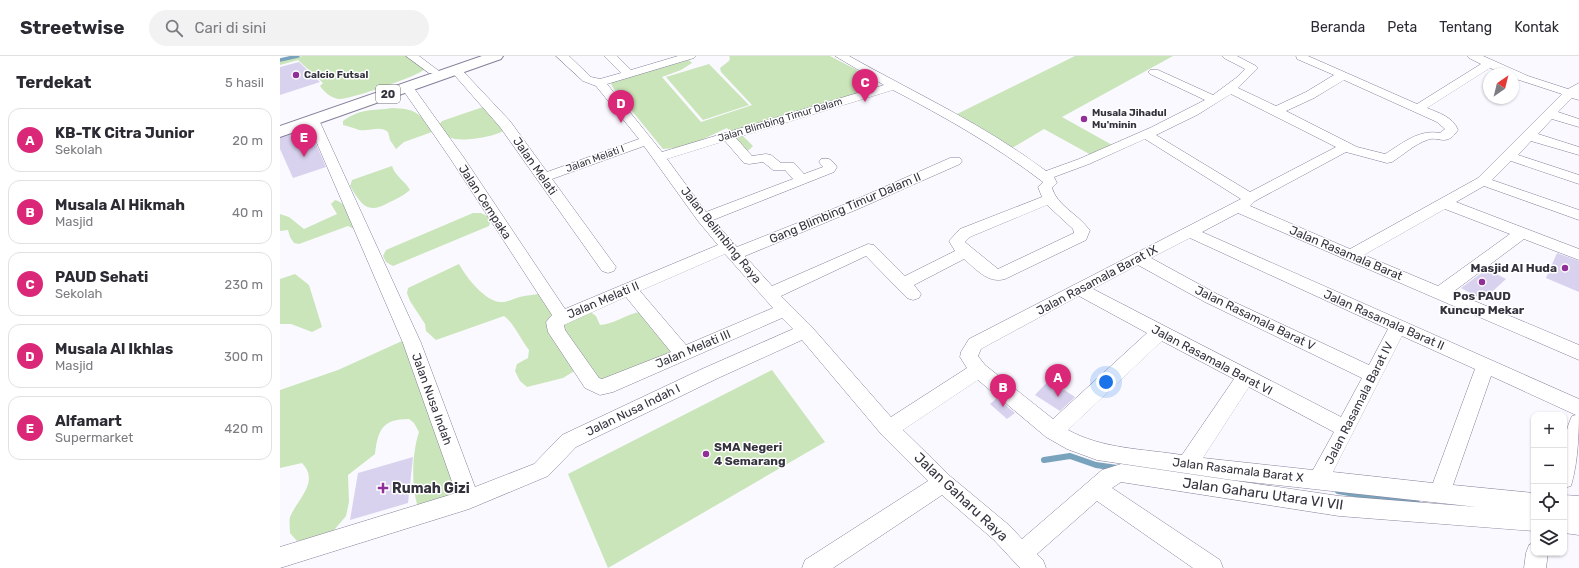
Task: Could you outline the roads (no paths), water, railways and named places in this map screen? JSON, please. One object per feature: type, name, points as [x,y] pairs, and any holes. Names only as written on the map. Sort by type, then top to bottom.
[{"type":"highway","name":"20","points":[[280,125],[479,56]]},
{"type":"highway","name":"20","points":[[280,132],[496,56]]},
{"type":"street","points":[[412,56],[433,71]]},
{"type":"street","points":[[562,56],[587,79],[600,83],[690,56]]},
{"type":"street","points":[[610,56],[629,74]]},
{"type":"street","points":[[840,56],[962,123],[1022,159],[1044,176],[1050,183],[1045,187],[1045,193],[1049,199],[1083,232],[1081,236],[999,275],[991,273],[959,246],[957,241],[958,238],[965,233],[1049,199]]},
{"type":"street","points":[[1044,176],[1066,169],[1146,134],[1214,100],[1230,89],[1252,67],[1228,56]]},
{"type":"street","points":[[1230,89],[1352,150],[1387,159],[1424,136],[1431,135],[1443,137],[1451,132],[1452,128],[1450,124],[1441,119],[1301,56]]},
{"type":"street","points":[[1422,106],[1481,58],[1524,78],[1576,92]]},
{"type":"street","name":"Jalan Melati","points":[[456,70],[505,124],[608,267]]},
{"type":"street","points":[[1154,72],[1214,100]]},
{"type":"street","points":[[1276,111],[1310,95],[1343,75]]},
{"type":"street","name":"Jalan Belimbing Raya","points":[[600,83],[647,141],[703,218],[769,294],[805,331],[888,427]]},
{"type":"street","name":"Jalan Blimbing Timur Dalam","points":[[659,157],[894,86]]},
{"type":"street","name":"Jalan Cempaka","points":[[407,87],[457,158],[562,317]]},
{"type":"street","points":[[1352,255],[1483,181],[1530,136],[1550,114],[1576,92]]},
{"type":"street","points":[[1550,114],[1579,123]]},
{"type":"street","name":"Jalan Nusa Indah","points":[[313,120],[412,343],[469,499]]},
{"type":"street","name":"Jalan Rasamala Barat","points":[[1146,134],[1243,203],[1352,255],[1579,353]]},
{"type":"street","points":[[727,136],[749,160],[766,158],[778,167],[789,166],[801,180]]},
{"type":"street","points":[[1530,136],[1579,151]]},
{"type":"street","name":"Jalan Melati I","points":[[543,178],[647,141]]},
{"type":"street","name":"Jalan Rasamala Barat IX","points":[[975,366],[969,358],[970,352],[975,344],[1190,232],[1344,148],[1352,150]]},
{"type":"street","points":[[1509,156],[1579,180]]},
{"type":"street","name":"Gang Blimbing Timur Dalam II","points":[[731,251],[860,203],[955,161]]},
{"type":"street","points":[[703,218],[829,169],[830,167],[826,162]]},
{"type":"street","points":[[1483,181],[1579,215]]},
{"type":"street","points":[[1444,203],[1579,255]]},
{"type":"street","name":"Jalan Rasamala Barat II","points":[[1190,232],[1579,408]]},
{"type":"street","points":[[1440,293],[1522,233]]},
{"type":"street","points":[[769,294],[868,249],[908,288],[959,255]]},
{"type":"street","name":"Jalan Melati II","points":[[600,387],[592,383],[557,332],[555,322],[562,317],[629,289],[731,251]]},
{"type":"street","name":"Jalan Rasamala Barat V","points":[[1138,258],[1211,298],[1373,375]]},
{"type":"street","points":[[629,289],[682,353]]},
{"type":"street","name":"Jalan Rasamala Barat VI","points":[[1080,289],[1346,429]]},
{"type":"street","name":"Jalan Melati III","points":[[600,387],[606,387],[682,353],[785,310]]},
{"type":"street","name":"Jalan Rasamala Barat IV","points":[[1319,480],[1398,327]]},
{"type":"street","name":"Jalan Nusa Indah I","points":[[469,499],[541,470],[550,464],[561,448],[569,441],[709,374],[805,331]]},
{"type":"street","points":[[1053,431],[1160,332]]},
{"type":"street","points":[[888,427],[975,366]]},
{"type":"street","name":"Jalan Rasamala Barat X","points":[[975,366],[1053,431],[1074,443],[1097,452],[1319,480],[1531,502]]},
{"type":"street","points":[[1440,493],[1485,366]]},
{"type":"street","points":[[1187,464],[1246,377]]},
{"type":"street","points":[[1567,468],[1579,422]]},
{"type":"street","name":"Jalan Gaharu Raya","points":[[888,427],[943,483],[1002,533],[1028,561]]},
{"type":"street","name":"Jalan Gaharu Utara VI VII","points":[[1028,561],[1095,488],[1109,477],[1121,473],[1339,506],[1531,521]]},
{"type":"street","points":[[812,568],[943,483]]},
{"type":"street","points":[[1095,488],[1212,568]]},
{"type":"street","points":[[280,558],[469,499]]},
{"type":"street","points":[[1567,505],[1579,506]]},
{"type":"street","points":[[1567,524],[1579,525]]},
{"type":"street","points":[[1535,568],[1537,556]]},
{"type":"waterway","points":[[280,60],[298,56]]},
{"type":"waterway","points":[[1044,460],[1070,456],[1096,465],[1117,468]]},
{"type":"waterway","points":[[1199,476],[1216,477]]},
{"type":"waterway","points":[[1338,491],[1377,498],[1417,500]]},
{"type":"place","name":"Calcio Futsal","points":[[296,75]]},
{"type":"place","name":"PAUD Sehati","points":[[865,102]]},
{"type":"place","name":"Musala Jihadul Mu'minin","points":[[1084,119]]},
{"type":"place","name":"Musala Al Ikhlas","points":[[621,123]]},
{"type":"place","name":"Alfamart","points":[[304,157]]},
{"type":"place","name":"Masjid Al Huda","points":[[1565,268]]},
{"type":"place","name":"Pos PAUD Kuncup Mekar","points":[[1482,282]]},
{"type":"place","name":"KB-TK Citra Junior","points":[[1058,397]]},
{"type":"place","name":"Musala Al Hikmah","points":[[1003,407]]},
{"type":"place","name":"SMA Negeri 4 Semarang","points":[[706,454]]},
{"type":"place","name":"Rumah Gizi","points":[[383,488]]}]
